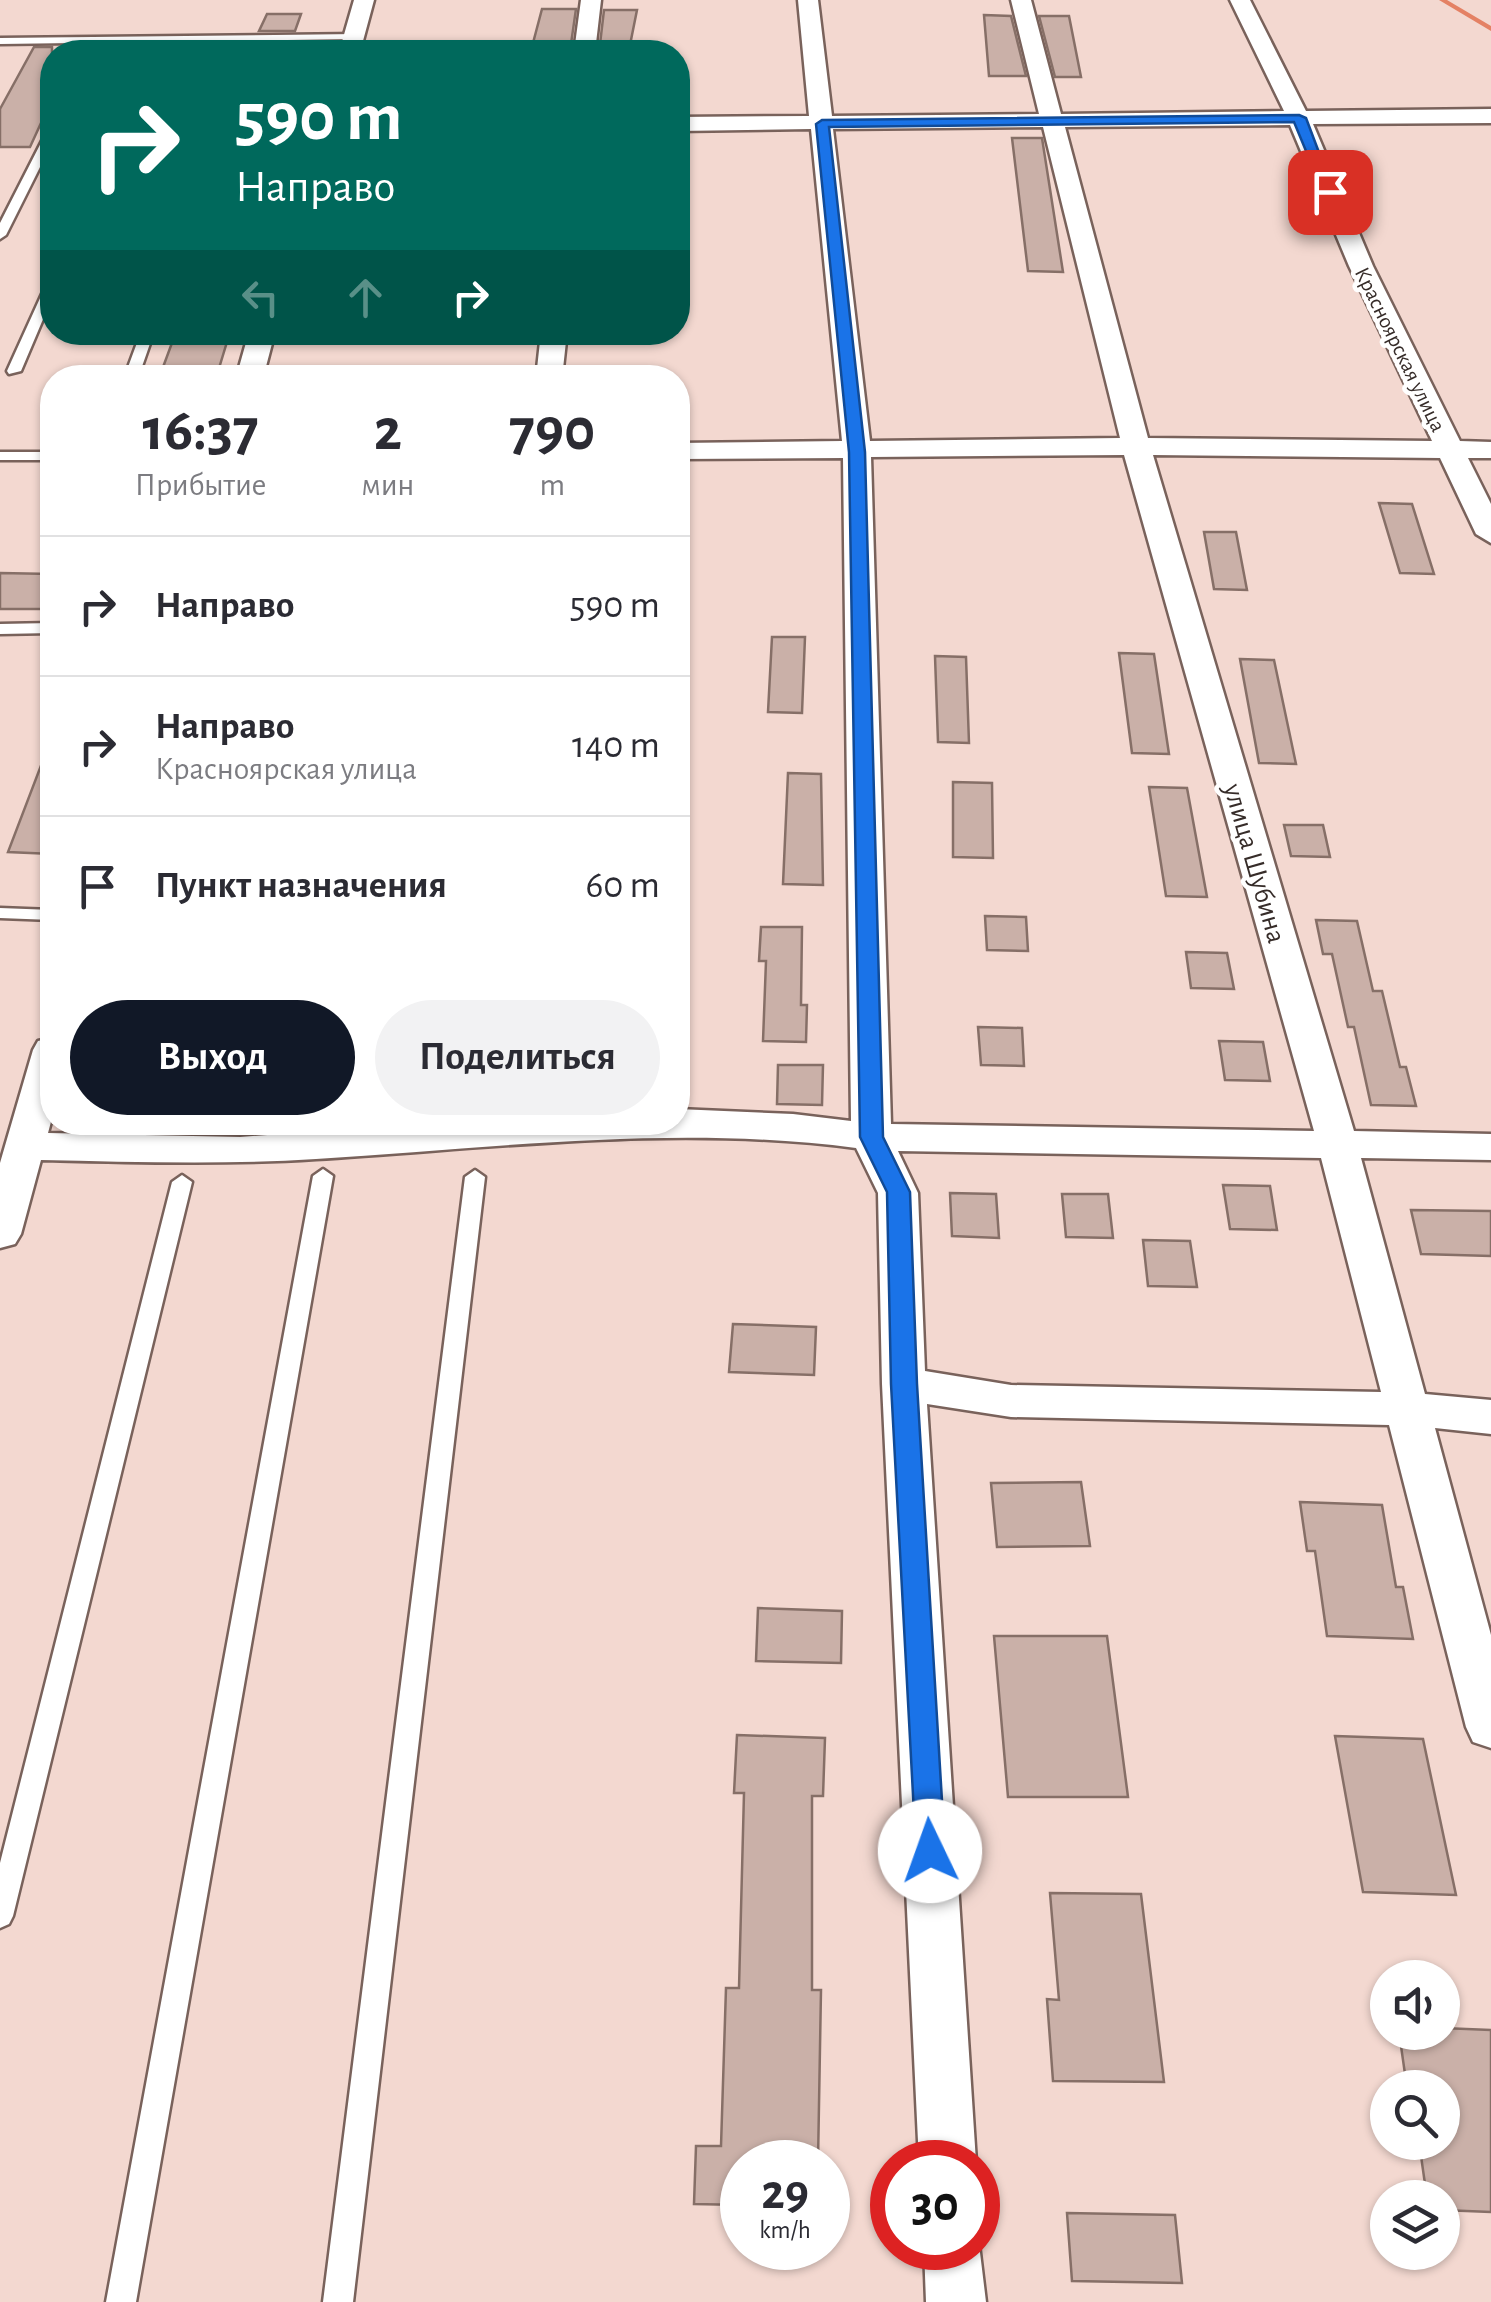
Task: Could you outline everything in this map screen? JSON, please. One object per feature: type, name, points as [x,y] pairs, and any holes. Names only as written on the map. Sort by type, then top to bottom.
[{"type":"street","points":[[353,40],[364,0]]},
{"type":"street","points":[[586,40],[590,0]]},
{"type":"street","points":[[808,0],[857,452],[871,1137],[898,1192],[904,1384],[947,2140]]},
{"type":"street","name":"улица Шубина","points":[[1022,0],[1136,446],[1337,1142],[1491,1727]]},
{"type":"street","name":"Красноярская улица","points":[[1240,0],[1299,118],[1361,266],[1491,534]]},
{"type":"street","points":[[690,124],[1491,116]]},
{"type":"street","points":[[690,451],[1136,446],[1491,450]]},
{"type":"street","points":[[3,1215],[40,1094]]},
{"type":"street","points":[[690,1123],[808,1126],[871,1137],[1491,1147]]},
{"type":"street","points":[[26,1146],[238,1150],[470,1135]]},
{"type":"street","points":[[904,1384],[1011,1401],[1407,1409],[1491,1418]]},
{"type":"street","points":[[954,2270],[956,2302]]},
{"type":"lane","points":[[100,40],[232,40]]},
{"type":"lane","points":[[0,41],[40,41]]},
{"type":"lane","points":[[0,235],[40,158]]},
{"type":"lane","points":[[14,371],[40,312]]},
{"type":"lane","points":[[0,456],[40,456]]},
{"type":"lane","points":[[0,652],[5,629],[40,628]]},
{"type":"lane","points":[[0,913],[40,915]]},
{"type":"lane","points":[[121,2302],[323,1176]]},
{"type":"lane","points":[[338,2302],[475,1177]]},
{"type":"lane","points":[[0,1916],[182,1182]]},
{"type":"building","points":[[542,9],[576,9],[572,40],[534,40]]},
{"type":"building","points":[[604,10],[637,10],[631,40],[600,40]]},
{"type":"building","points":[[267,14],[301,14],[295,31],[259,31]]},
{"type":"building","points":[[984,15],[1011,16],[1026,76],[989,76]]},
{"type":"building","points":[[1039,16],[1069,16],[1081,77],[1055,77]]},
{"type":"building","points":[[34,47],[40,47],[40,125],[30,147],[0,147],[0,109]]},
{"type":"building","points":[[1012,138],[1042,138],[1063,272],[1028,271]]},
{"type":"building","points":[[171,345],[226,345],[220,365],[164,365]]},
{"type":"building","points":[[1379,503],[1412,504],[1434,574],[1400,573]]},
{"type":"building","points":[[1204,532],[1236,532],[1247,590],[1214,589]]},
{"type":"building","points":[[0,573],[40,574],[40,609],[0,609]]},
{"type":"building","points":[[772,637],[805,637],[802,713],[768,712]]},
{"type":"building","points":[[1119,653],[1154,654],[1169,754],[1132,753]]},
{"type":"building","points":[[935,656],[966,657],[969,743],[938,742]]},
{"type":"building","points":[[1240,659],[1274,660],[1296,764],[1259,763]]},
{"type":"building","points":[[40,768],[40,853],[8,852]]},
{"type":"building","points":[[788,773],[821,774],[823,885],[783,884]]},
{"type":"building","points":[[953,782],[992,783],[993,858],[953,857]]},
{"type":"building","points":[[1149,787],[1187,788],[1207,897],[1166,896]]},
{"type":"building","points":[[1284,825],[1323,825],[1330,857],[1291,856]]},
{"type":"building","points":[[985,916],[1026,917],[1028,951],[987,950]]},
{"type":"building","points":[[1316,920],[1357,921],[1373,991],[1382,991],[1400,1067],[1406,1067],[1416,1106],[1371,1105],[1354,1027],[1348,1027],[1332,954],[1323,954]]},
{"type":"building","points":[[761,927],[802,927],[801,1005],[807,1005],[806,1042],[763,1041],[766,961],[759,961]]},
{"type":"building","points":[[1186,952],[1227,953],[1234,989],[1191,988]]},
{"type":"building","points":[[978,1027],[1022,1028],[1024,1066],[981,1065]]},
{"type":"building","points":[[1219,1041],[1263,1042],[1270,1081],[1225,1080]]},
{"type":"building","points":[[778,1065],[823,1065],[822,1105],[777,1104]]},
{"type":"building","points":[[1223,1185],[1270,1186],[1277,1230],[1230,1229]]},
{"type":"building","points":[[950,1193],[996,1194],[999,1238],[952,1236]]},
{"type":"building","points":[[1062,1194],[1108,1194],[1113,1238],[1066,1237]]},
{"type":"building","points":[[1411,1210],[1491,1211],[1491,1256],[1421,1254]]},
{"type":"building","points":[[1143,1240],[1190,1241],[1197,1287],[1148,1286]]},
{"type":"building","points":[[733,1324],[816,1327],[814,1375],[729,1372]]},
{"type":"building","points":[[1081,1482],[1090,1546],[997,1547],[991,1483]]},
{"type":"building","points":[[1300,1502],[1382,1505],[1396,1587],[1403,1587],[1413,1639],[1327,1636],[1315,1551],[1307,1551]]},
{"type":"building","points":[[758,1608],[842,1611],[841,1663],[756,1661]]},
{"type":"building","points":[[994,1636],[1107,1636],[1128,1797],[1008,1797]]},
{"type":"building","points":[[737,1735],[825,1738],[823,1796],[812,1796],[812,1990],[821,1990],[818,2140],[721,2140],[726,1988],[739,1988],[744,1793],[734,1793]]},
{"type":"building","points":[[1335,1736],[1423,1739],[1456,1895],[1363,1892]]},
{"type":"building","points":[[1050,1893],[1141,1894],[1164,2082],[1053,2081],[1047,1999],[1059,2000]]},
{"type":"building","points":[[1460,2029],[1491,2030],[1491,2212],[1460,2211],[1460,2180],[1424,2180],[1422,2160],[1460,2160],[1460,2070],[1404,2070],[1402,2050],[1460,2050]]},
{"type":"building","points":[[696,2146],[720,2146],[720,2205],[694,2204]]},
{"type":"building","points":[[1067,2213],[1175,2215],[1182,2283],[1072,2281]]},
{"type":"waterway","points":[[1442,0],[1491,29]]},
{"type":"route","points":[[930,1851],[904,1384],[898,1192],[871,1137],[857,452],[822,124],[1299,118],[1330,192]]}]
